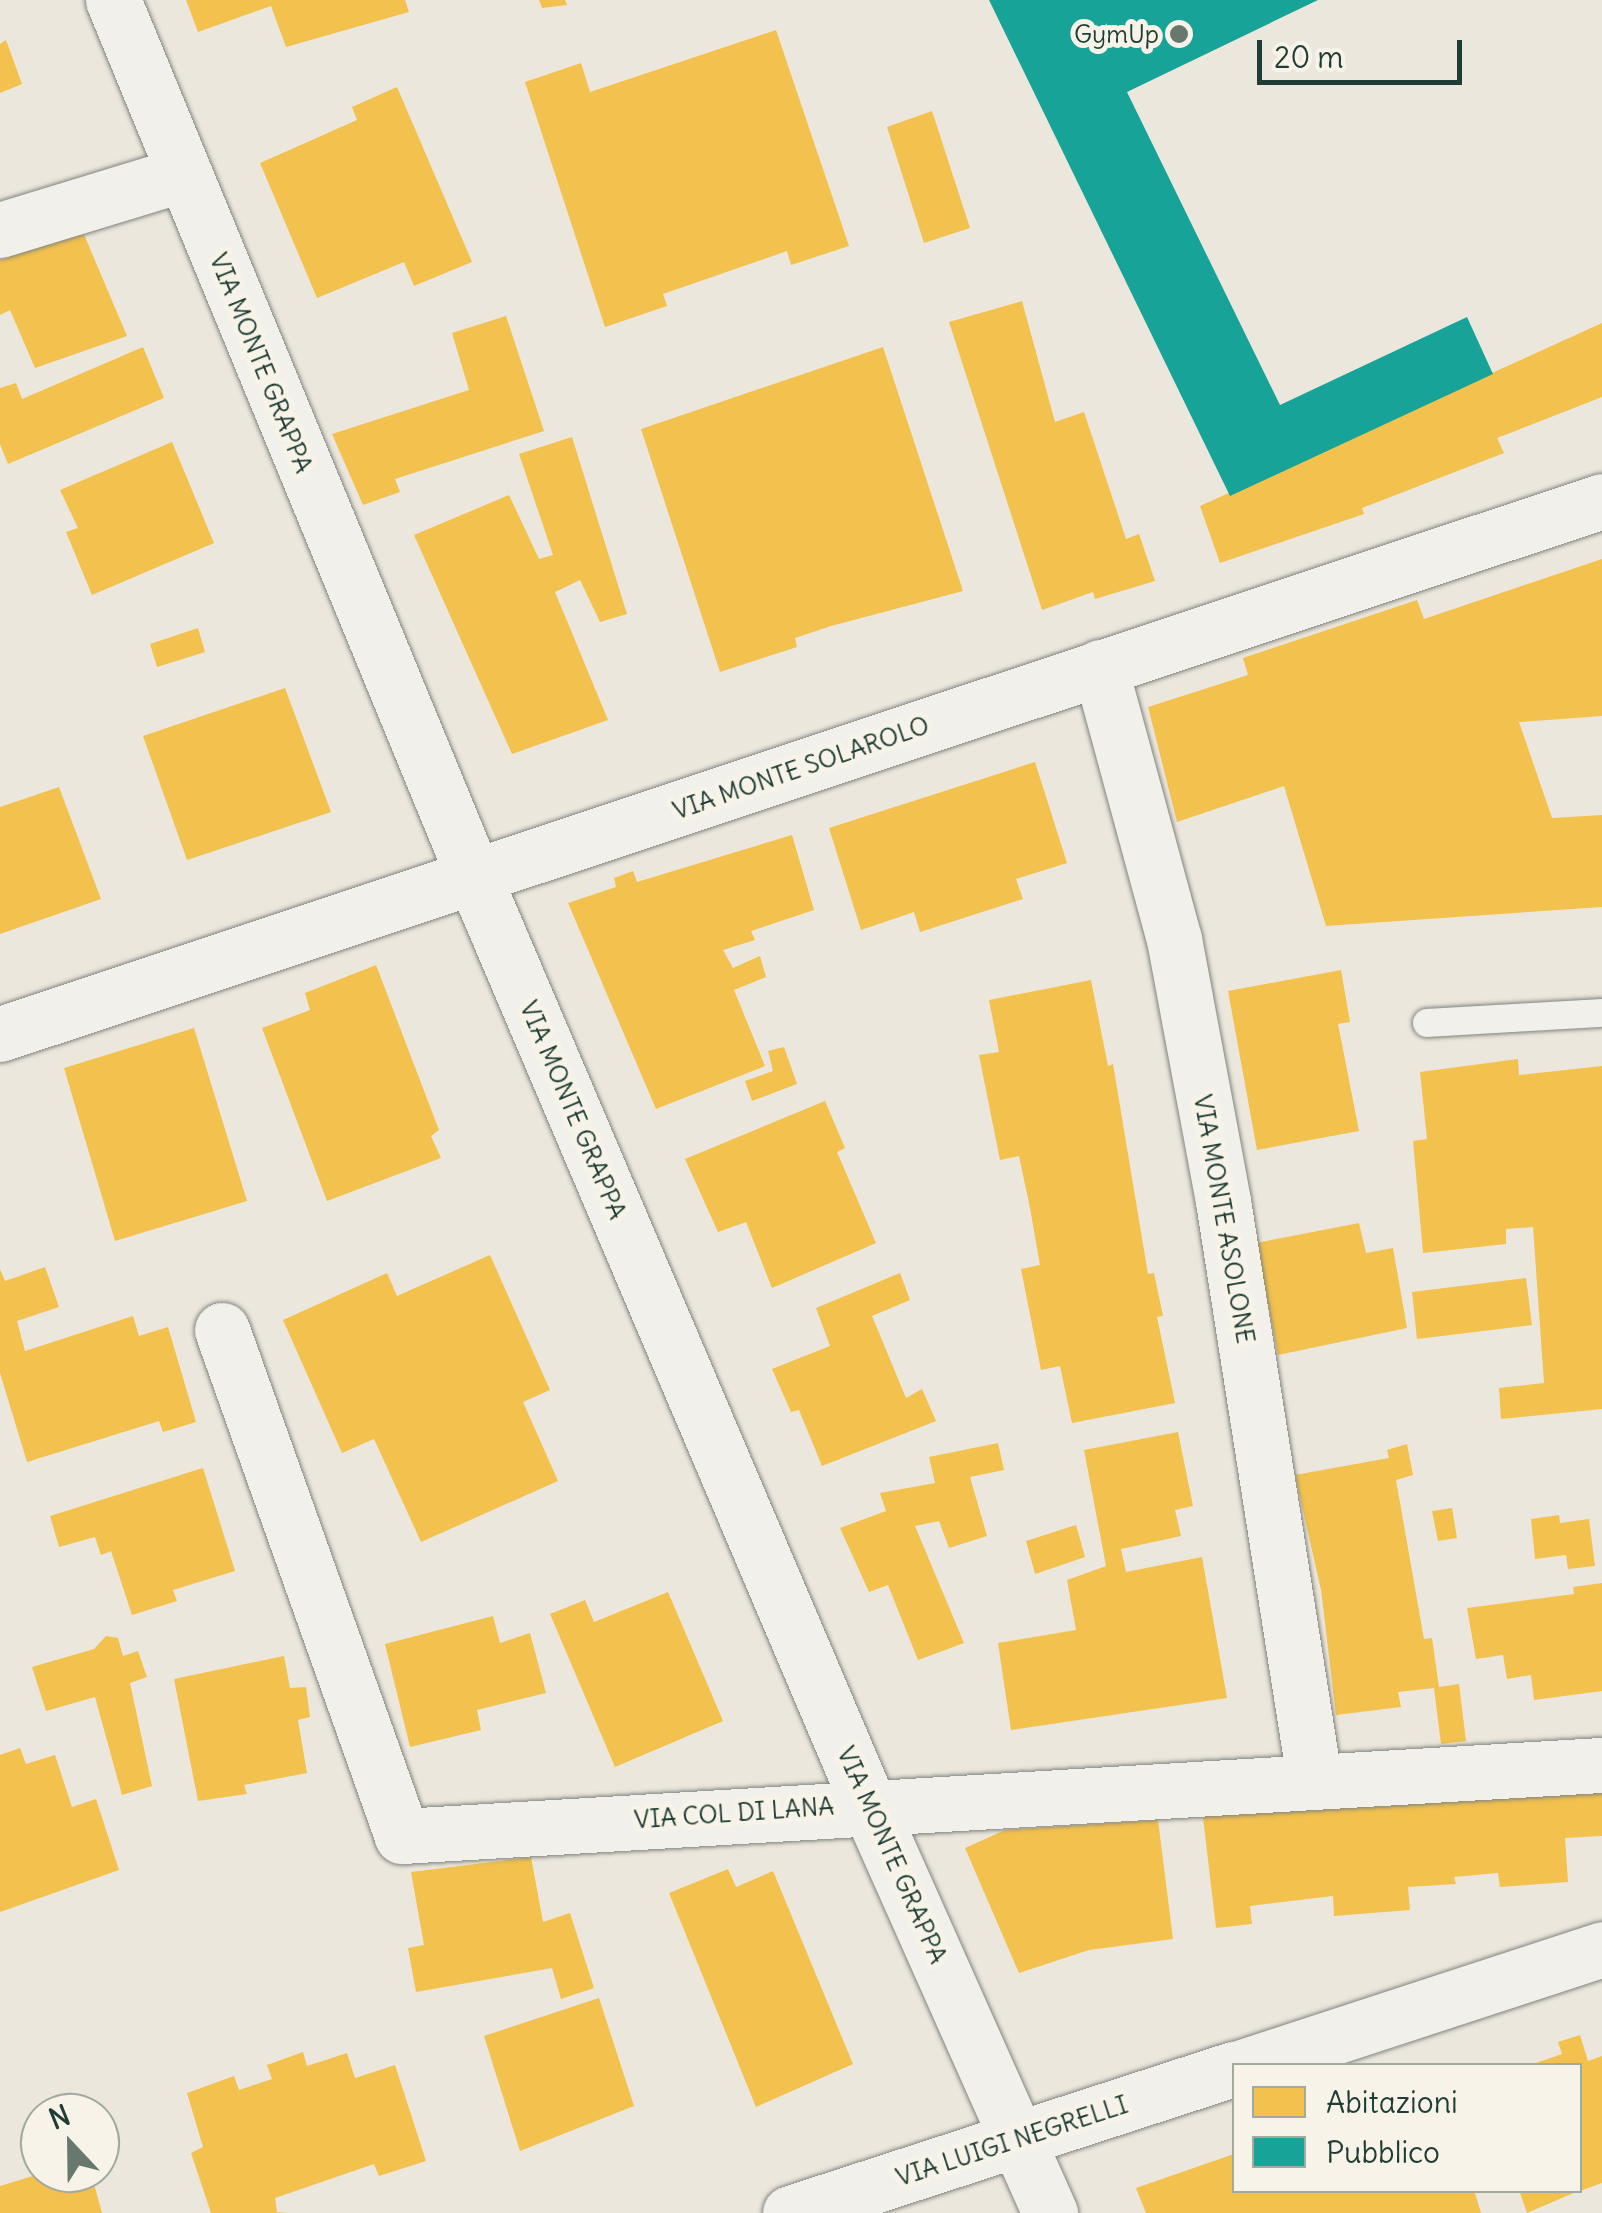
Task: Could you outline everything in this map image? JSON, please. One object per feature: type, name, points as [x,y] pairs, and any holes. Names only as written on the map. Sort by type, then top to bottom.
[{"type":"street","name":"VIA MONTE GRAPPA","points":[[114,0],[474,878],[868,1804],[1050,2213]]},
{"type":"street","points":[[0,230],[183,174]]},
{"type":"street","name":"VIA MONTE SOLAROLO","points":[[0,1034],[1602,502]]},
{"type":"street","name":"VIA MONTE ASOLONE","points":[[1100,666],[1174,939],[1223,1200],[1314,1778]]},
{"type":"street","name":"VIA COL DI LANA","points":[[222,1330],[402,1836],[868,1804],[1602,1765]]},
{"type":"street","points":[[1254,2063],[1602,1950]]},
{"type":"street","name":"VIA LUIGI NEGRELLI","points":[[790,2213],[1232,2070]]},
{"type":"lane","points":[[1428,1023],[1602,1013]]},
{"type":"building: Abitazioni","points":[[186,0],[405,0],[409,12],[286,47],[271,6],[198,32]]},
{"type":"building: Abitazioni","points":[[539,0],[565,0],[567,5],[542,8]]},
{"type":"building: Abitazioni","points":[[776,30],[849,246],[791,265],[787,251],[663,294],[667,306],[605,327],[525,82],[581,63],[590,92]]},
{"type":"building: Abitazioni","points":[[6,40],[22,84],[0,93],[0,44]]},
{"type":"building: Abitazioni","points":[[397,87],[472,262],[414,286],[404,262],[317,298],[260,163],[357,120],[352,107]]},
{"type":"building: Abitazioni","points":[[932,111],[970,228],[924,243],[887,127]]},
{"type":"building: Abitazioni","points":[[80,225],[127,336],[35,368],[10,310],[0,315],[0,260]]},
{"type":"building: Abitazioni","points":[[1022,301],[1055,422],[1084,412],[1126,539],[1139,534],[1155,581],[1095,599],[1093,592],[1042,610],[949,322]]},
{"type":"building: Abitazioni","points":[[506,316],[544,431],[395,479],[400,492],[363,505],[332,434],[469,390],[452,333]]},
{"type":"building: Abitazioni","points":[[1602,323],[1602,397],[1497,438],[1504,453],[1362,508],[1364,514],[1220,563],[1200,506]]},
{"type":"building: Abitazioni","points":[[143,347],[164,398],[8,464],[0,444],[0,388],[16,383],[22,399]]},
{"type":"building: Abitazioni","points":[[883,347],[963,591],[795,638],[797,647],[720,672],[641,429]]},
{"type":"building: Abitazioni","points":[[572,437],[627,614],[600,622],[580,580],[555,592],[608,720],[512,754],[414,535],[509,495],[539,559],[553,555],[519,454]]},
{"type":"building: Abitazioni","points":[[172,442],[214,543],[92,595],[66,532],[78,528],[60,490]]},
{"type":"building: Abitazioni","points":[[1602,559],[1602,716],[1519,722],[1552,818],[1602,815],[1602,907],[1326,926],[1284,786],[1177,822],[1148,707],[1248,675],[1243,658],[1417,600],[1424,619]]},
{"type":"building: Abitazioni","points":[[198,628],[205,652],[157,667],[150,644]]},
{"type":"building: Abitazioni","points":[[285,688],[331,812],[187,860],[143,736]]},
{"type":"building: Abitazioni","points":[[1035,762],[1067,863],[1016,879],[1023,899],[920,932],[914,912],[861,930],[829,828]]},
{"type":"building: Abitazioni","points":[[59,787],[101,899],[0,934],[0,807]]},
{"type":"building: Abitazioni","points":[[792,835],[814,910],[751,931],[755,940],[723,950],[733,968],[760,956],[766,977],[734,990],[765,1066],[656,1109],[568,903],[616,887],[614,878],[633,871],[637,882]]},
{"type":"building: Abitazioni","points":[[376,965],[439,1130],[431,1136],[441,1158],[327,1201],[262,1028],[310,1010],[305,993]]},
{"type":"building: Abitazioni","points":[[1341,970],[1350,1022],[1338,1024],[1359,1131],[1257,1150],[1228,991]]},
{"type":"building: Abitazioni","points":[[1091,980],[1108,1066],[1113,1064],[1148,1274],[1154,1273],[1163,1316],[1157,1317],[1175,1403],[1072,1423],[1060,1366],[1041,1370],[1021,1269],[1040,1265],[1030,1208],[1019,1156],[1000,1160],[979,1055],[999,1052],[989,1000]]},
{"type":"building: Abitazioni","points":[[194,1028],[247,1201],[115,1241],[64,1068]]},
{"type":"building: Abitazioni","points":[[784,1047],[797,1084],[752,1101],[745,1081],[773,1071],[768,1051]]},
{"type":"building: Abitazioni","points":[[1518,1059],[1519,1075],[1602,1066],[1602,1409],[1501,1419],[1499,1388],[1544,1383],[1533,1227],[1506,1229],[1506,1244],[1423,1253],[1413,1141],[1427,1139],[1420,1072]]},
{"type":"building: Abitazioni","points":[[825,1101],[845,1148],[837,1152],[876,1243],[772,1288],[746,1222],[718,1232],[685,1159]]},
{"type":"building: Abitazioni","points":[[1359,1223],[1366,1253],[1393,1248],[1407,1328],[1278,1355],[1256,1243]]},
{"type":"building: Abitazioni","points":[[490,1255],[550,1390],[523,1402],[558,1481],[421,1542],[374,1439],[342,1453],[283,1320],[387,1273],[397,1296]]},
{"type":"building: Abitazioni","points":[[45,1267],[59,1307],[17,1321],[25,1351],[133,1316],[139,1336],[168,1327],[196,1422],[163,1432],[159,1421],[27,1462],[0,1373],[0,1269],[5,1281]]},
{"type":"building: Abitazioni","points":[[900,1273],[910,1300],[872,1316],[906,1398],[922,1389],[936,1421],[822,1466],[799,1410],[791,1412],[772,1369],[830,1346],[816,1308]]},
{"type":"building: Abitazioni","points":[[1526,1278],[1532,1325],[1417,1339],[1412,1292]]},
{"type":"building: Abitazioni","points":[[1178,1432],[1193,1506],[1175,1510],[1181,1536],[1121,1549],[1126,1572],[1202,1557],[1227,1698],[1011,1730],[998,1643],[1076,1630],[1067,1580],[1106,1566],[1084,1450]]},
{"type":"building: Abitazioni","points":[[998,1443],[1004,1470],[970,1477],[987,1536],[949,1548],[939,1521],[915,1526],[964,1643],[918,1660],[888,1585],[869,1592],[840,1528],[886,1511],[880,1493],[935,1483],[929,1457]]},
{"type":"building: Abitazioni","points":[[1407,1444],[1413,1475],[1396,1480],[1424,1639],[1432,1638],[1439,1687],[1459,1684],[1466,1741],[1441,1744],[1434,1688],[1398,1692],[1401,1707],[1336,1715],[1321,1590],[1295,1475],[1389,1458],[1387,1450]]},
{"type":"building: Abitazioni","points":[[203,1468],[235,1571],[173,1590],[177,1601],[132,1615],[111,1551],[101,1555],[95,1537],[59,1547],[50,1516]]},
{"type":"building: Abitazioni","points":[[1452,1508],[1457,1538],[1438,1541],[1432,1511]]},
{"type":"building: Abitazioni","points":[[1559,1515],[1560,1523],[1589,1519],[1595,1566],[1568,1569],[1566,1555],[1535,1559],[1531,1519]]},
{"type":"building: Abitazioni","points":[[1076,1525],[1085,1557],[1035,1574],[1026,1541]]},
{"type":"building: Abitazioni","points":[[1602,1583],[1602,1691],[1534,1700],[1531,1675],[1507,1679],[1503,1655],[1476,1659],[1467,1608],[1574,1594],[1573,1587]]},
{"type":"building: Abitazioni","points":[[668,1592],[723,1721],[615,1767],[550,1614],[585,1600],[594,1622]]},
{"type":"building: Abitazioni","points":[[493,1616],[500,1643],[530,1633],[546,1693],[477,1710],[481,1730],[410,1747],[385,1644]]},
{"type":"building: Abitazioni","points":[[106,1636],[118,1638],[123,1656],[138,1651],[147,1677],[130,1683],[152,1786],[122,1795],[95,1697],[46,1711],[32,1667],[94,1649]]},
{"type":"building: Abitazioni","points":[[284,1656],[290,1688],[306,1687],[310,1717],[298,1720],[307,1773],[244,1785],[247,1794],[198,1801],[174,1679]]},
{"type":"building: Abitazioni","points":[[20,1748],[26,1764],[55,1755],[72,1807],[96,1799],[119,1870],[0,1912],[0,1755]]},
{"type":"building: Abitazioni","points":[[1602,1787],[1602,1836],[1565,1838],[1568,1882],[1500,1887],[1498,1873],[1454,1877],[1456,1884],[1408,1887],[1410,1910],[1334,1916],[1333,1896],[1250,1906],[1252,1924],[1216,1928],[1202,1809]]},
{"type":"building: Abitazioni","points":[[1158,1820],[1173,1939],[1089,1950],[1019,1973],[965,1848],[1005,1830]]},
{"type":"building: Abitazioni","points":[[531,1857],[543,1922],[570,1913],[594,1988],[561,1999],[552,1968],[416,1992],[408,1948],[424,1945],[411,1872]]},
{"type":"building: Abitazioni","points":[[728,1869],[736,1887],[773,1871],[853,2064],[756,2107],[669,1893]]},
{"type":"building: Abitazioni","points":[[599,1998],[634,2106],[520,2151],[484,2036]]},
{"type":"building: Abitazioni","points":[[1580,2035],[1588,2061],[1602,2056],[1602,2183],[1582,2190],[1582,2063],[1536,2063],[1562,2054],[1558,2042]]},
{"type":"building: Abitazioni","points":[[303,2052],[307,2066],[347,2053],[355,2078],[395,2065],[426,2161],[379,2176],[374,2164],[275,2198],[277,2212],[289,2213],[211,2213],[191,2153],[203,2147],[187,2093],[234,2076],[239,2090],[272,2079],[267,2065]]},
{"type":"building: Abitazioni","points":[[1232,2155],[1232,2193],[1475,2193],[1481,2213],[1146,2213],[1136,2188]]},
{"type":"building: Abitazioni","points":[[20,2180],[20,2193],[96,2193],[102,2213],[0,2213],[0,2186]]},
{"type":"building: Abitazioni","points":[[1520,2193],[1573,2193],[1527,2213]]},
{"type":"building: Pubblico","points":[[989,0],[1318,0],[1127,92],[1280,405],[1467,317],[1493,374],[1230,496]]},
{"type":"place","name":"GymUp","points":[[1179,34]]}]
